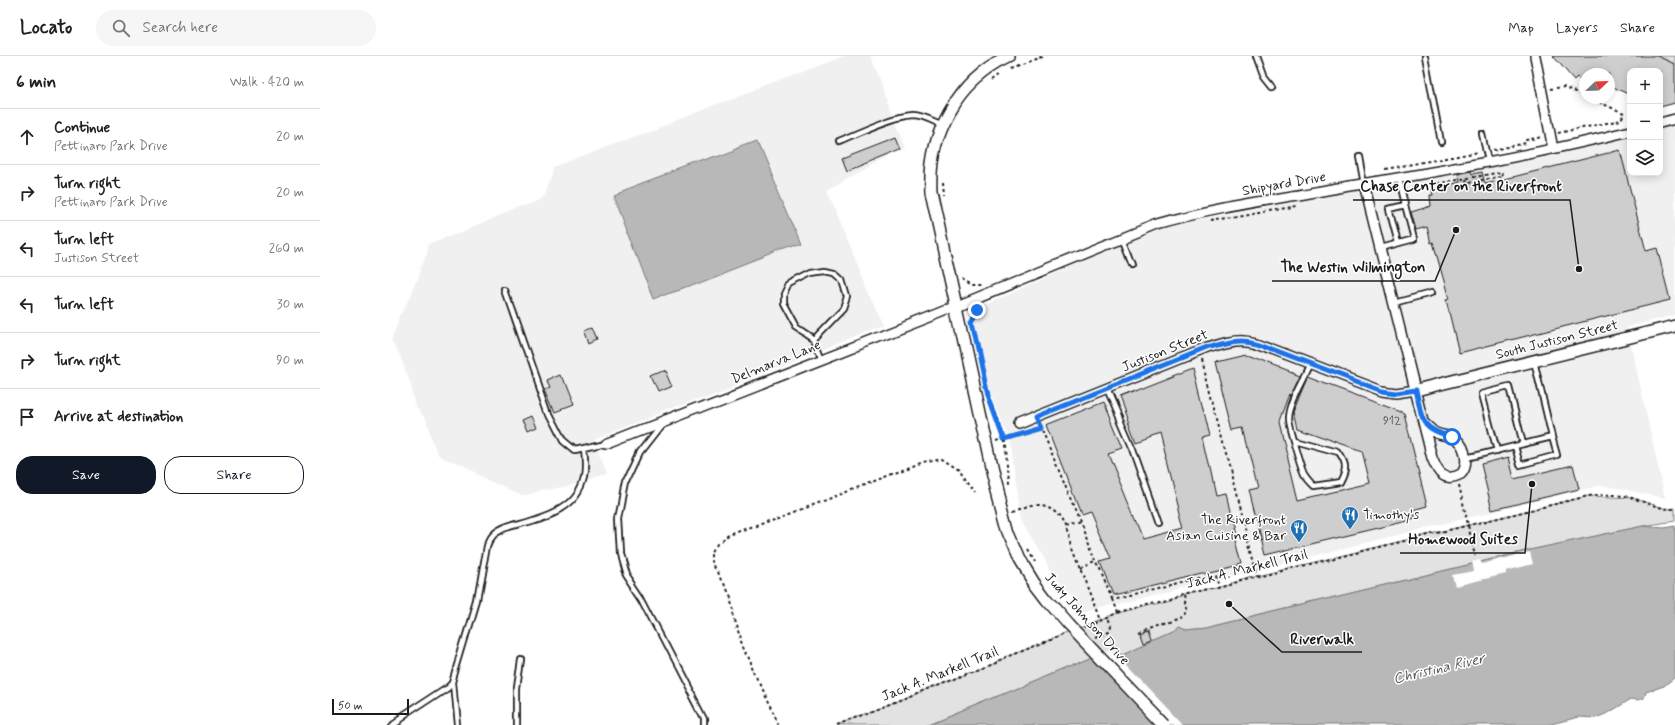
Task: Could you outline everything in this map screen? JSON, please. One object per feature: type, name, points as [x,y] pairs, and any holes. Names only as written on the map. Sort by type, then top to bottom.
[{"type":"street","name":"Judy Johnson Drive","points":[[1009,56],[987,69],[971,82],[958,98],[942,125],[932,162],[931,191],[1002,516],[1017,554],[1040,591],[1068,629],[1164,725]]},
{"type":"street","points":[[1535,56],[1552,148]]},
{"type":"street","points":[[1663,122],[1675,119]]},
{"type":"street","name":"Shipyard Drive","points":[[956,306],[1121,238],[1157,224],[1183,217],[1488,161],[1627,132]]},
{"type":"street","points":[[1364,184],[1432,458],[1438,470],[1444,476],[1450,478],[1457,477],[1464,471],[1466,458],[1461,445],[1456,439],[1437,433],[1424,423]]},
{"type":"street","name":"Delmarva Lane","points":[[606,444],[956,306]]},
{"type":"street","name":"South Justison Street","points":[[1416,390],[1675,326]]},
{"type":"street","name":"Justison Street","points":[[1018,424],[1200,351],[1230,341],[1250,341],[1382,391],[1396,393],[1416,390]]},
{"type":"lane","points":[[1256,56],[1264,78],[1272,88]]},
{"type":"lane","points":[[1425,56],[1441,142]]},
{"type":"lane","points":[[839,141],[897,118],[913,115],[924,117],[942,125]]},
{"type":"lane","points":[[1482,134],[1488,161]]},
{"type":"lane","points":[[1359,157],[1364,184]]},
{"type":"lane","points":[[1380,248],[1414,239],[1399,178]]},
{"type":"lane","points":[[1398,243],[1389,209],[1405,205]]},
{"type":"lane","points":[[1121,238],[1131,264]]},
{"type":"lane","points":[[814,339],[843,309],[847,297],[842,280],[834,273],[825,271],[811,273],[787,285],[783,293],[783,302],[796,327],[814,339],[822,359]]},
{"type":"lane","points":[[505,290],[548,414],[562,441],[574,451],[606,444]]},
{"type":"lane","points":[[1394,303],[1431,293]]},
{"type":"lane","points":[[1515,446],[1520,464],[1557,455],[1534,361]]},
{"type":"lane","points":[[1294,440],[1338,452],[1344,460],[1346,471],[1340,482],[1314,486],[1304,474],[1294,440],[1288,419],[1293,401],[1310,364]]},
{"type":"lane","points":[[1497,451],[1482,394],[1509,387],[1523,444]]},
{"type":"lane","points":[[1107,389],[1133,449],[1159,523]]},
{"type":"lane","points":[[665,421],[640,452],[625,484],[618,518],[620,553],[626,574],[642,598],[700,710],[704,718],[704,725]]},
{"type":"lane","points":[[1466,458],[1552,437]]},
{"type":"lane","points":[[457,725],[453,682],[477,602],[487,544],[495,532],[553,513],[562,509],[568,504],[576,495],[583,477],[583,449]]},
{"type":"lane","points":[[516,725],[516,690],[520,659]]},
{"type":"lane","points":[[390,725],[448,687],[453,682]]},
{"type":"path","points":[[1008,70],[1044,56]]},
{"type":"path","points":[[987,84],[1003,73]]},
{"type":"path","points":[[1542,90],[1563,87],[1579,94]]},
{"type":"path","points":[[1429,180],[1435,184],[1502,172],[1503,176],[1467,183],[1466,179]]},
{"type":"path","points":[[943,178],[944,196]]},
{"type":"path","points":[[1206,222],[1300,205]]},
{"type":"path","points":[[962,279],[973,328]]},
{"type":"path","points":[[971,320],[977,310],[983,306]]},
{"type":"path","points":[[1200,351],[1256,576]]},
{"type":"path","points":[[986,388],[1003,439],[1007,460],[1008,491]]},
{"type":"path","points":[[1036,417],[1117,613]]},
{"type":"path","points":[[986,444],[1041,428]]},
{"type":"path","points":[[779,725],[762,691],[744,646],[720,577],[715,559],[716,552],[720,544],[728,538],[923,462],[942,458],[959,469],[975,492]]},
{"type":"path","points":[[1457,477],[1475,556]]},
{"type":"path","name":"Jack A. Markell Trail","points":[[1081,628],[1117,613],[1148,604],[1467,524],[1588,496],[1609,494],[1632,498],[1668,509],[1675,509]]},
{"type":"path","points":[[1011,504],[1015,516]]},
{"type":"path","points":[[1013,510],[1034,505],[1046,507],[1056,513],[1065,527],[1102,620]]},
{"type":"path","points":[[1065,527],[1080,522]]},
{"type":"path","points":[[1026,546],[1038,567]]},
{"type":"path","points":[[1081,568],[1096,562]]},
{"type":"path","points":[[1112,599],[1215,574],[1218,587]]},
{"type":"path","points":[[1139,633],[1184,616],[1187,610],[1185,595]]},
{"type":"path","points":[[1096,638],[1110,631],[1111,626],[1108,617]]},
{"type":"path","name":"Jack A. Markell Trail","points":[[837,725],[1068,629]]},
{"type":"shaded area","points":[[844,56],[870,56],[906,148],[827,190],[882,325],[594,440],[606,476],[522,495],[440,458],[393,339],[431,244],[546,196],[555,167]]},
{"type":"shaded area","points":[[1657,56],[1675,56],[1675,64]]},
{"type":"shaded area","points":[[1675,125],[1675,315],[1627,327],[1665,498],[1602,485],[1084,612],[1053,574],[1023,521],[1014,478],[1010,444],[989,390],[972,310],[1114,248],[1170,226],[1504,162],[1627,136],[1627,176],[1663,176],[1663,127]]},
{"type":"shaded area","points":[[1588,496],[1632,498],[1667,509],[1675,508],[1675,521],[1643,526],[1530,550],[1206,628],[1183,630],[1176,627],[1172,632],[1122,654],[1102,653],[928,725],[837,725],[1117,613],[1257,576]]},
{"type":"water","points":[[757,140],[800,243],[654,300],[614,194]]},
{"type":"water","name":"Christina River","points":[[1643,526],[1664,528],[1675,526],[1675,677],[1664,686],[1646,692],[1644,698],[1638,700],[1631,699],[1610,712],[1596,718],[1579,717],[1547,725],[928,725],[1102,653],[1122,654],[1172,632],[1176,627],[1183,630],[1206,628],[1530,550]]},
{"type":"pier","points":[[1530,552],[1533,564],[1506,571],[1506,574],[1455,586],[1452,575],[1474,571],[1472,562],[1480,560],[1482,564]]},
{"type":"pier","points":[[1101,651],[1114,652],[1183,725],[1154,725],[1089,656]]},
{"type":"building","points":[[1553,56],[1657,56],[1675,64],[1675,103],[1663,106],[1663,68],[1627,68],[1627,94],[1615,88],[1615,68],[1579,68],[1579,79],[1577,77],[1574,80]]},
{"type":"building","points":[[896,138],[901,150],[847,172],[842,159]]},
{"type":"building","points":[[1620,150],[1646,251],[1657,248],[1670,300],[1459,353],[1446,300],[1449,299],[1433,242],[1431,243],[1427,227],[1416,230],[1411,212],[1431,206],[1430,195],[1433,195],[1432,190],[1460,182],[1458,174],[1471,171],[1472,174],[1482,172],[1485,184]]},
{"type":"building","points":[[593,327],[598,339],[590,343],[585,330]]},
{"type":"building","points":[[1245,354],[1300,375],[1290,397],[1289,394],[1279,421],[1298,500],[1370,483],[1362,451],[1297,428],[1293,411],[1307,377],[1404,413],[1427,506],[1413,510],[1416,519],[1265,555],[1249,490],[1258,488],[1243,428],[1233,430],[1216,361]]},
{"type":"building","points":[[1193,368],[1210,436],[1202,438],[1215,497],[1225,495],[1242,563],[1113,595],[1100,562],[1110,559],[1090,511],[1081,514],[1046,425],[1104,402],[1123,448],[1108,453],[1143,539],[1184,528],[1160,433],[1136,442],[1119,397]]},
{"type":"building","points":[[665,371],[672,387],[658,393],[651,377]]},
{"type":"building","points":[[560,375],[572,406],[554,413],[544,389],[549,387],[546,381]]},
{"type":"building","points":[[531,416],[536,429],[527,433],[522,420]]},
{"type":"building","points":[[1509,457],[1514,479],[1573,465],[1579,489],[1492,510],[1481,464]]},
{"type":"building","points":[[1149,631],[1152,640],[1144,643],[1141,634]]},
{"type":"place","name":"The Westin Wilmington","points":[[1456,230]]},
{"type":"place","name":"Chase Center on the Riverfront","points":[[1579,269]]},
{"type":"place","name":"Homewood Suites","points":[[1532,484]]},
{"type":"place","name":"Timothy's","points":[[1350,530]]},
{"type":"place","name":"The Riverfront Asian Cuisine & Bar","points":[[1299,543]]},
{"type":"place","name":"Riverwalk","points":[[1229,604]]},
{"type":"route","points":[[977,310],[971,320],[987,395],[999,424],[1003,439],[1041,428],[1036,417],[1207,348],[1230,341],[1250,341],[1382,391],[1396,393],[1416,390],[1424,423],[1437,433],[1452,437]]}]
